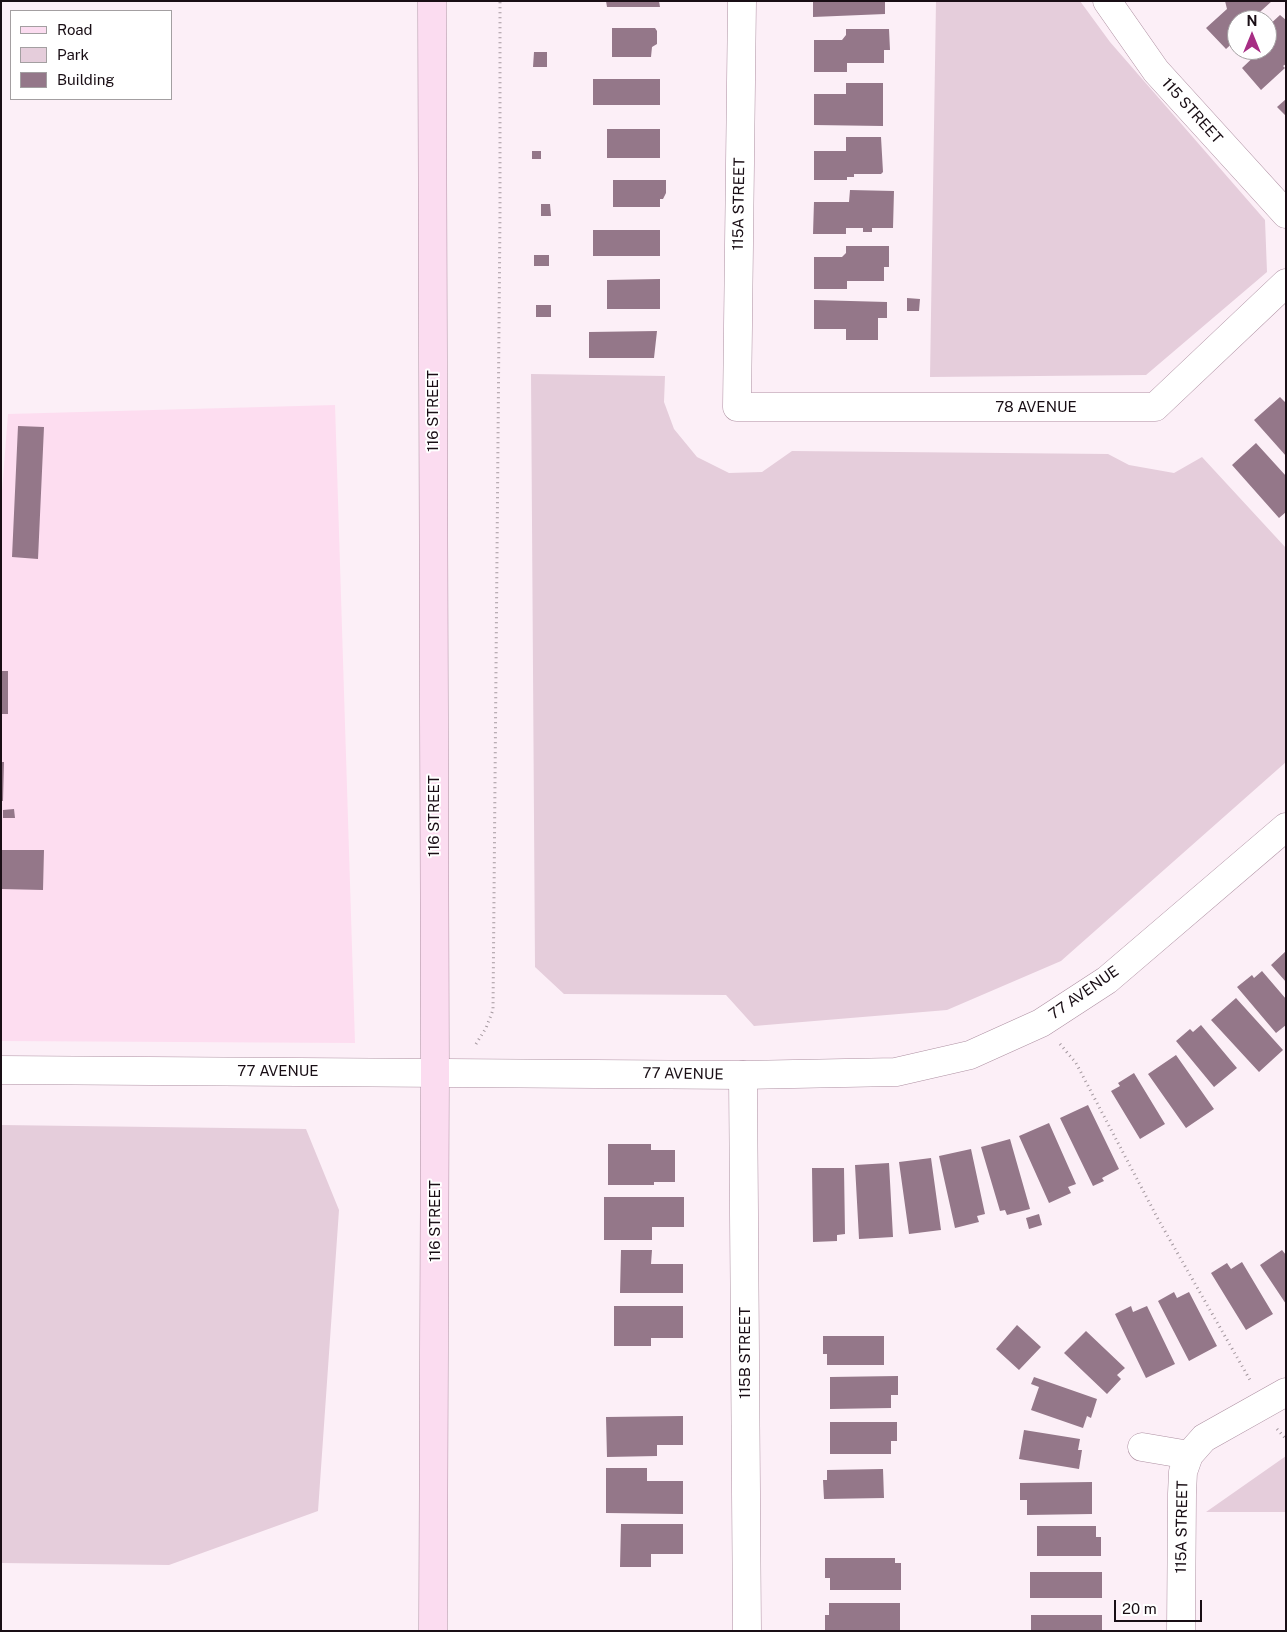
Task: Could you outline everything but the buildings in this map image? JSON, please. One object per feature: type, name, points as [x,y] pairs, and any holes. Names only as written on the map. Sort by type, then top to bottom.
[{"type":"main road","name":"116 STREET","points":[[432,1],[447,1071],[433,1631]]},
{"type":"street","name":"115A STREET","points":[[738,407],[742,1]]},
{"type":"street","name":"115 STREET","points":[[1107,1],[1156,71],[1286,214]]},
{"type":"street","name":"78 AVENUE","points":[[738,407],[1154,407],[1286,283]]},
{"type":"street","name":"77 AVENUE","points":[[1,1070],[743,1074],[896,1072],[970,1055],[1041,1023],[1107,980],[1286,827]]},
{"type":"street","name":"115B STREET","points":[[743,1074],[746,1631]]},
{"type":"street","points":[[1142,1447],[1189,1455],[1204,1438],[1275,1398]]},
{"type":"street","name":"115A STREET","points":[[1181,1631],[1182,1494],[1183,1472],[1189,1455]]},
{"type":"path","points":[[447,1071],[486,1028],[493,1010],[500,1]]},
{"type":"path","points":[[1041,1023],[1076,1063],[1158,1219],[1275,1398],[1279,1433],[1286,1439]]},
{"type":"shaded area","points":[[335,405],[355,1043],[1,1041],[1,504],[8,414]]},
{"type":"green space","points":[[936,1],[1080,1],[1110,42],[1265,220],[1267,272],[1146,375],[930,377]]},
{"type":"green space","points":[[531,374],[665,376],[664,402],[674,429],[697,457],[729,473],[762,472],[792,451],[1108,454],[1129,465],[1174,473],[1202,457],[1286,548],[1286,762],[1061,961],[947,1010],[754,1026],[726,995],[564,994],[535,967]]},
{"type":"green space","points":[[1,1125],[306,1129],[339,1210],[318,1511],[169,1565],[1,1563]]},
{"type":"green space","points":[[1286,1456],[1286,1512],[1206,1512]]}]
